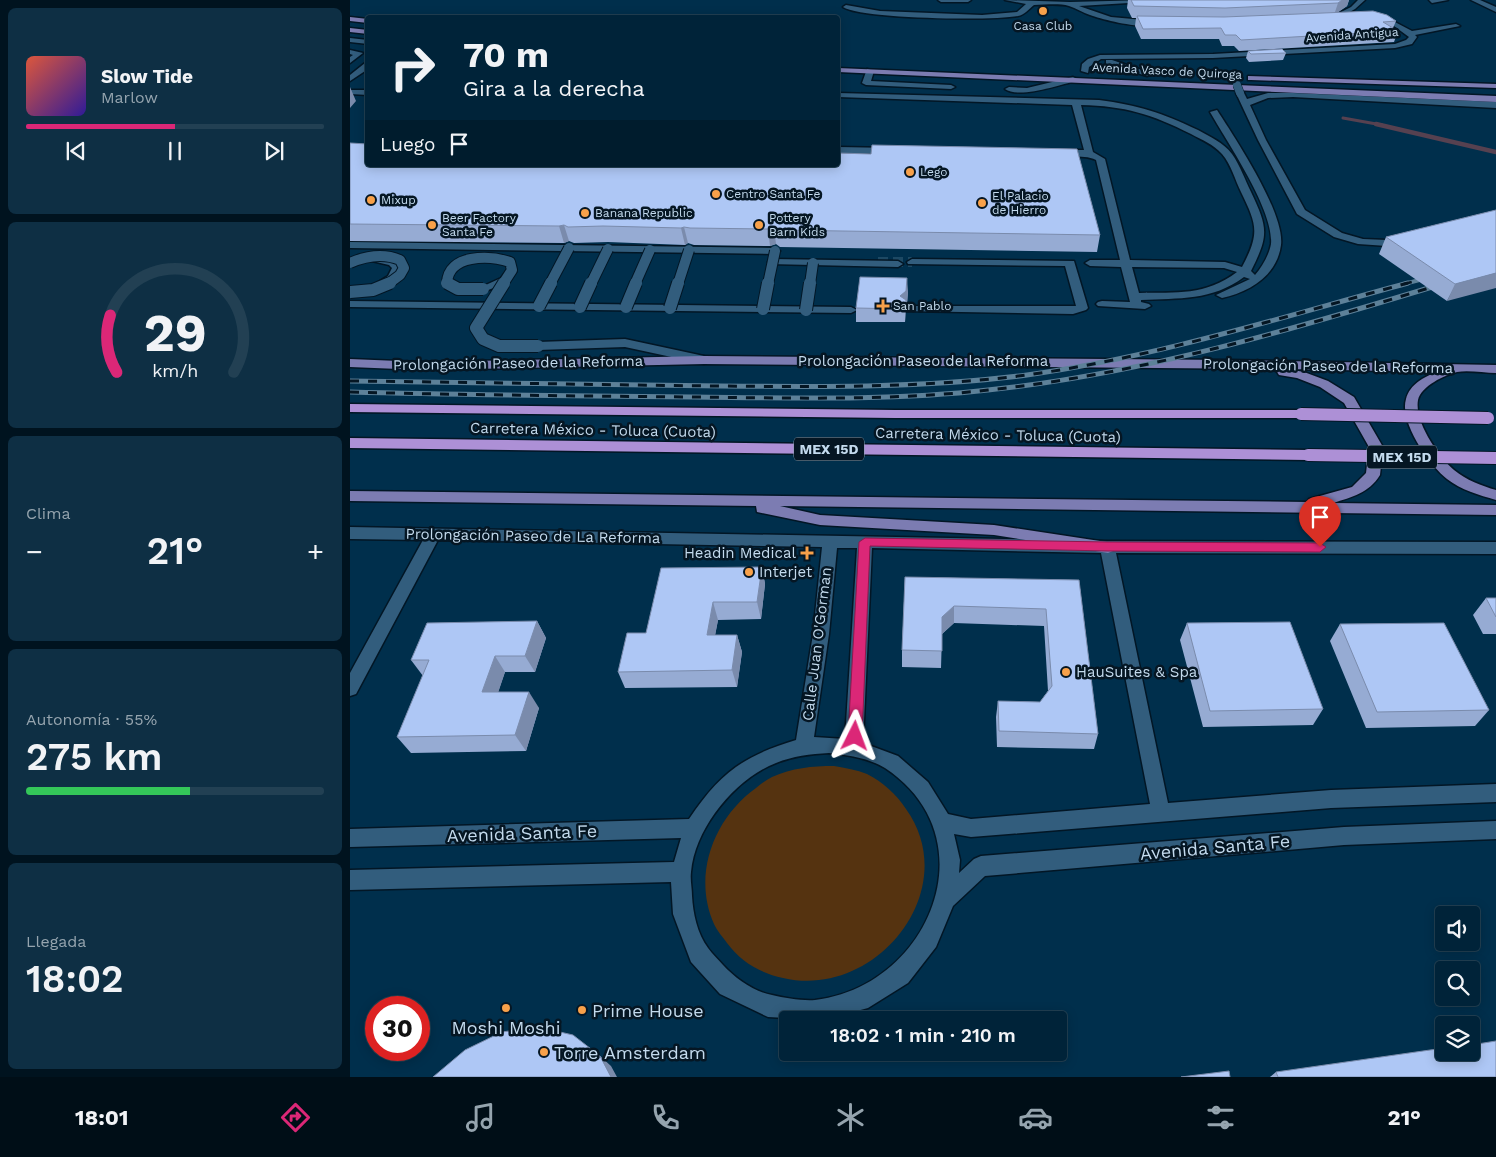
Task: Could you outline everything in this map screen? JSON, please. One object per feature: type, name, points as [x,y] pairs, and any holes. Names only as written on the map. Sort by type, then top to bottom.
[{"type":"highway","name":"Carretera México - Toluca (Cuota)","points":[[350,408],[895,414],[1301,414],[1492,418]]},
{"type":"highway","name":"Carretera México - Toluca (Cuota)","points":[[350,443],[1496,458]]},
{"type":"main road","points":[[350,19],[365,21]]},
{"type":"main road","points":[[350,30],[365,32]]},
{"type":"main road","name":"Avenida Vasco de Quiroga","points":[[840,70],[1074,75],[1496,99]]},
{"type":"main road","name":"Avenida Vasco de Quiroga","points":[[1074,75],[1084,71],[1094,72]]},
{"type":"main road","name":"Avenida Vasco de Quiroga","points":[[1114,72],[1160,74]]},
{"type":"main road","name":"Avenida Vasco de Quiroga","points":[[1231,77],[1496,86]]},
{"type":"main road","name":"Prolongación Paseo de la Reforma","points":[[350,363],[423,366],[704,360],[1230,364],[1496,369]]},
{"type":"main road","points":[[1230,364],[1300,375],[1324,384],[1349,400],[1376,447],[1373,474],[1357,491],[1296,508]]},
{"type":"main road","points":[[1456,368],[1428,381],[1414,392],[1410,408],[1422,440],[1450,474],[1485,492],[1496,495]]},
{"type":"main road","points":[[350,496],[1496,510]]},
{"type":"main road","points":[[729,501],[820,520],[994,530],[1108,546]]},
{"type":"street","points":[[941,0],[968,0]]},
{"type":"street","points":[[1008,0],[1032,4],[1144,0]]},
{"type":"street","name":"Avenida Antigua","points":[[1084,71],[1085,66],[1100,57],[1213,56],[1395,46],[1409,42],[1413,37],[1411,33],[1383,19],[1361,17],[1326,20],[1353,8],[1362,0]]},
{"type":"street","points":[[1432,1],[1445,0]]},
{"type":"street","points":[[1474,0],[1496,10]]},
{"type":"street","points":[[846,7],[880,13],[982,17],[1019,14],[1032,4]]},
{"type":"street","points":[[1070,4],[1090,14],[1110,19],[1165,23]]},
{"type":"street","points":[[1411,33],[1456,26]]},
{"type":"street","points":[[350,40],[365,42]]},
{"type":"street","points":[[350,46],[360,49],[359,54]]},
{"type":"street","points":[[350,52],[359,54]]},
{"type":"street","points":[[350,61],[359,54]]},
{"type":"street","points":[[1118,57],[1109,60],[1108,63],[1150,74]]},
{"type":"street","points":[[350,79],[365,67]]},
{"type":"street","points":[[870,71],[866,83],[962,88]]},
{"type":"street","points":[[350,84],[365,72]]},
{"type":"street","points":[[999,89],[1027,90],[1074,75]]},
{"type":"street","points":[[1239,89],[1262,140],[1301,212],[1338,235],[1362,242],[1387,243],[1414,237]]},
{"type":"street","points":[[350,92],[364,93]]},
{"type":"street","points":[[840,95],[1076,102],[1153,109],[1170,120],[1216,143],[1228,155],[1258,217],[1260,235],[1256,250],[1245,271],[1220,288],[1199,294],[1102,304]]},
{"type":"street","points":[[1245,104],[1255,98],[1267,95],[1293,95],[1496,104]]},
{"type":"street","points":[[1451,97],[1496,104]]},
{"type":"street","points":[[1076,102],[1089,153]]},
{"type":"street","points":[[1136,301],[1181,303],[1224,295],[1257,284],[1273,254],[1276,243],[1275,230],[1253,180],[1214,112]]},
{"type":"street","points":[[840,150],[904,151]]},
{"type":"street","points":[[1047,153],[1089,153],[1100,158],[1136,301]]},
{"type":"street","points":[[350,245],[689,250],[774,257],[813,263],[898,264]]},
{"type":"street","points":[[350,264],[372,258],[388,258],[424,247]]},
{"type":"street","points":[[476,247],[491,255],[506,259],[512,265],[510,275],[505,280],[483,289],[458,289],[447,283],[446,278],[448,273],[457,264],[473,258],[483,256],[502,258],[510,262],[512,270],[476,328],[483,340],[499,346],[625,343],[704,360]]},
{"type":"street","points":[[539,306],[569,248]]},
{"type":"street","points":[[580,307],[608,249]]},
{"type":"street","points":[[626,307],[650,250]]},
{"type":"street","points":[[670,308],[689,250]]},
{"type":"street","points":[[763,309],[774,257]]},
{"type":"street","points":[[350,264],[379,258],[393,262],[397,268],[392,278],[379,285],[350,291]]},
{"type":"street","points":[[912,262],[1070,263],[1082,308]]},
{"type":"street","points":[[806,310],[813,263]]},
{"type":"street","points":[[1090,263],[1225,264],[1245,271],[1257,284]]},
{"type":"street","points":[[350,304],[851,310]]},
{"type":"street","points":[[908,309],[1073,311],[1082,308],[1094,314]]},
{"type":"street","name":"Prolongación Paseo de La Reforma","points":[[350,533],[1108,546],[1496,548]]},
{"type":"street","points":[[350,689],[434,534]]},
{"type":"street","name":"Calle Juan O'Gorman","points":[[804,746],[821,634],[830,541]]},
{"type":"street","points":[[854,748],[865,542]]},
{"type":"street","points":[[1108,546],[1110,567],[1160,813]]},
{"type":"street","points":[[829,744],[854,748],[891,762],[921,788],[942,822],[950,860],[946,899],[929,940],[900,975],[860,1000],[814,1011],[768,1006],[728,986],[699,954],[683,914],[681,872],[694,828],[714,798],[740,773],[770,756],[804,746],[829,744]]},
{"type":"street","points":[[942,822],[971,828],[1332,800],[1496,793]]},
{"type":"street","name":"Avenida Santa Fe","points":[[350,838],[694,828]]},
{"type":"street","name":"Avenida Santa Fe","points":[[946,899],[981,866],[1344,836],[1496,830]]},
{"type":"street","points":[[350,880],[681,872]]},
{"type":"shaded area","points":[[834,766],[859,771],[873,777],[889,789],[906,809],[921,840],[924,873],[917,904],[901,932],[878,956],[850,972],[817,980],[775,976],[759,970],[738,956],[715,927],[708,905],[705,886],[711,849],[718,831],[741,800],[766,781],[772,777],[795,770]]},
{"type":"building","points":[[1131,0],[1342,0],[1338,3],[1225,8],[1134,6]]},
{"type":"building","points":[[1373,11],[1387,15],[1396,21],[1383,22],[1398,31],[1241,40],[1236,35],[1225,35],[1221,28],[1143,29],[1137,16],[1224,17]]},
{"type":"building","points":[[1282,49],[1286,53],[1251,54],[1248,51]]},
{"type":"building","name":"Centro Santa Fe","points":[[350,143],[365,144],[365,167],[840,167],[840,153],[871,154],[872,145],[1077,149],[1100,235],[778,230],[774,228],[350,224]]},
{"type":"building","points":[[1496,210],[1496,273],[1455,284],[1386,237]]},
{"type":"building","points":[[860,277],[907,278],[906,291],[900,296],[906,300],[905,309],[856,308]]},
{"type":"building","points":[[762,567],[757,602],[713,602],[707,635],[737,635],[732,670],[618,672],[627,633],[646,633],[661,568]]},
{"type":"building","name":"HauSuites & Spa","points":[[905,577],[1079,580],[1098,734],[999,731],[998,701],[1040,702],[1052,686],[1046,609],[954,606],[942,617],[942,651],[902,650]]},
{"type":"building","points":[[1486,598],[1496,598],[1496,617]]},
{"type":"building","points":[[537,621],[525,656],[495,656],[482,692],[529,692],[515,735],[397,737],[429,660],[411,660],[427,623]]},
{"type":"building","points":[[1290,622],[1323,709],[1210,711],[1187,623]]},
{"type":"building","points":[[1444,623],[1489,710],[1377,712],[1340,624]]},
{"type":"building","name":"Torre Amsterdam","points":[[538,1027],[573,1035],[600,1056],[611,1077],[433,1077],[465,1050],[502,1032]]},
{"type":"building","points":[[1496,1041],[1496,1077],[1278,1077],[1276,1072],[1435,1049],[1435,1061],[1480,1061],[1480,1044]]},
{"type":"building","points":[[1229,1071],[1230,1077],[1181,1077]]},
{"type":"waterway","points":[[1343,118],[1382,125]]},
{"type":"waterway","points":[[1376,124],[1496,152]]},
{"type":"tunnel","points":[[878,262],[912,262]]},
{"type":"railway","points":[[1404,284],[1431,277]]},
{"type":"railway","points":[[350,381],[798,387],[874,386],[989,379],[1027,375],[1124,358],[1219,335],[1408,283]]},
{"type":"railway","points":[[350,392],[805,398],[952,394],[1046,383],[1161,361],[1274,333],[1442,284]]},
{"type":"place","name":"Casa Club","points":[[1043,11]]},
{"type":"place","name":"Lego","points":[[910,172]]},
{"type":"place","name":"Centro Santa Fe","points":[[716,194]]},
{"type":"place","name":"Mixup","points":[[371,200]]},
{"type":"place","name":"El Palacio de Hierro","points":[[982,203]]},
{"type":"place","name":"Banana Republic","points":[[585,213]]},
{"type":"place","name":"Beer Factory Santa Fe","points":[[432,225]]},
{"type":"place","name":"Pottery Barn Kids","points":[[759,225]]},
{"type":"place","name":"San Pablo","points":[[883,306]]},
{"type":"place","name":"Headin Medical","points":[[807,553]]},
{"type":"place","name":"Interjet","points":[[749,572]]},
{"type":"place","name":"HauSuites & Spa","points":[[1066,672]]},
{"type":"place","name":"Moshi Moshi","points":[[506,1008]]},
{"type":"place","name":"Prime House","points":[[582,1010]]},
{"type":"place","name":"Torre Amsterdam","points":[[544,1052]]},
{"type":"route","points":[[855,736],[865,542],[1320,547]]}]
